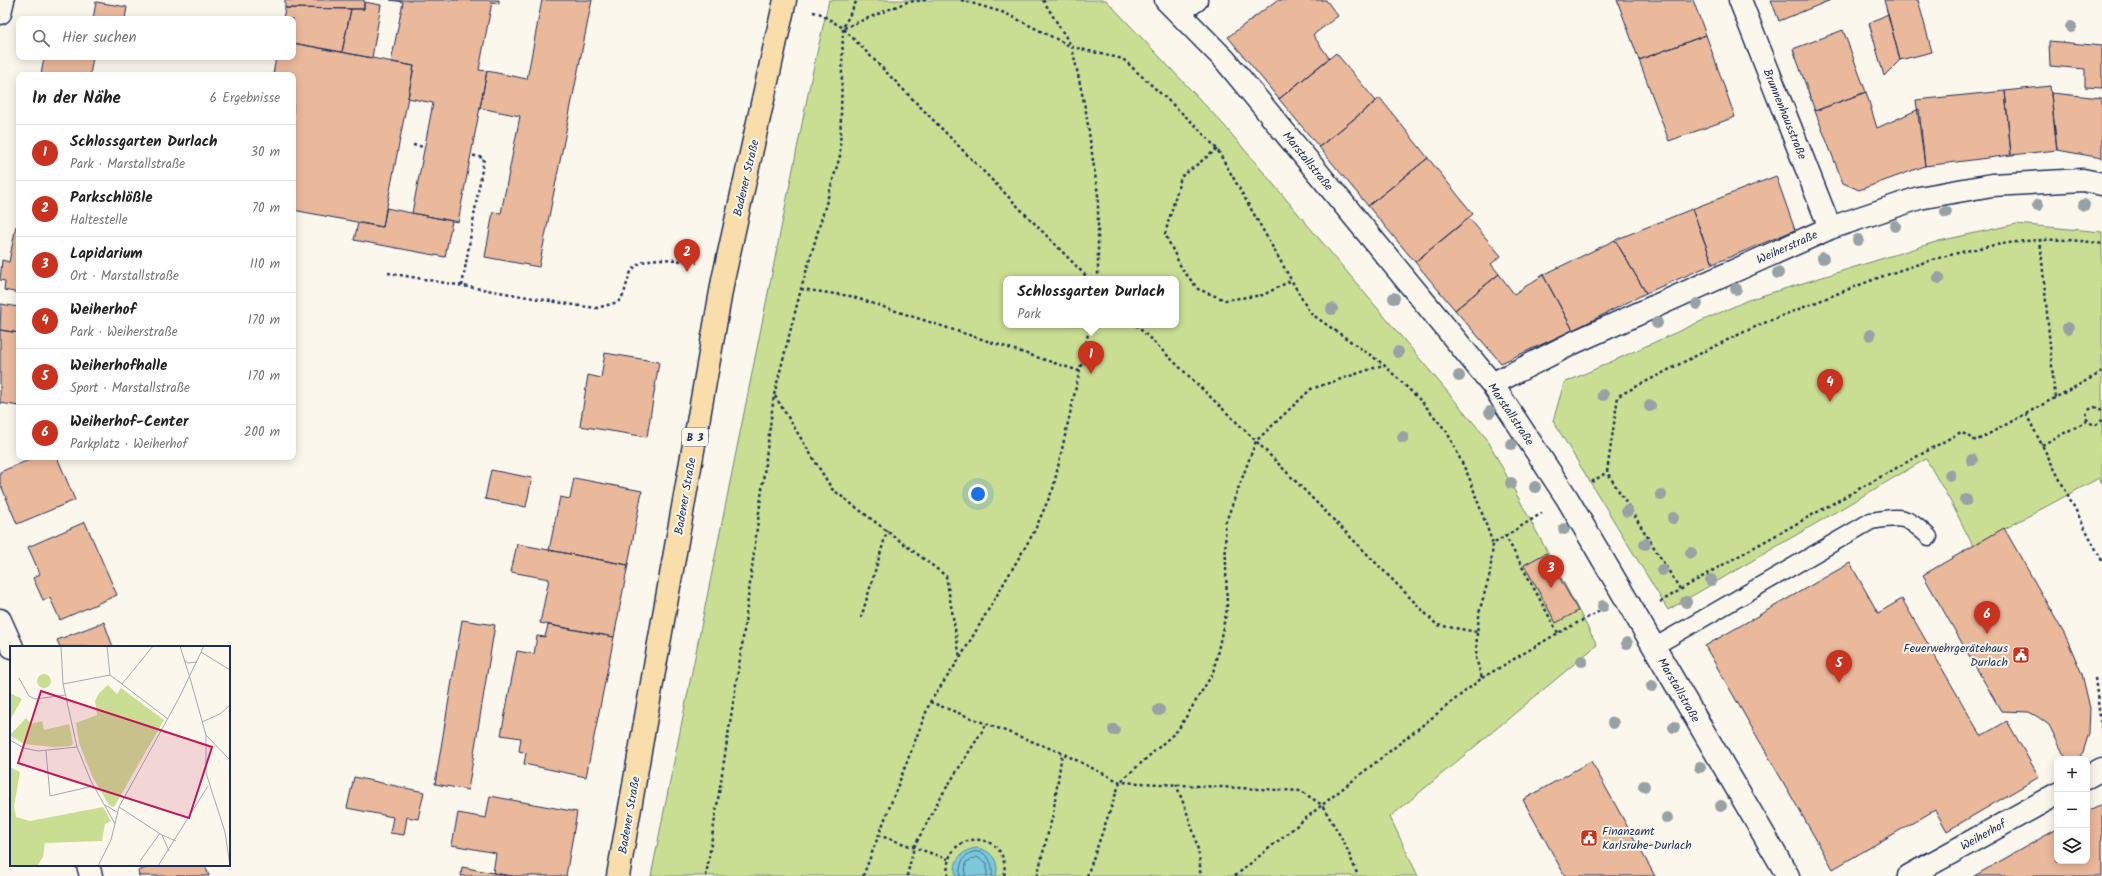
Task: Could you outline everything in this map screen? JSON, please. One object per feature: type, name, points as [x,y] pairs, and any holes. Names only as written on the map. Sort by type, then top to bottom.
[{"type":"main road","name":"Badener Straße","points":[[618,876],[727,265],[785,0]]},
{"type":"street","points":[[0,13],[3,0]]},
{"type":"street","points":[[1172,6],[1196,0]]},
{"type":"street","name":"Brunnenhausstraße","points":[[1740,0],[1830,228]]},
{"type":"street","name":"Marstallstraße","points":[[1172,6],[1225,60],[1492,384],[1568,498],[1788,876]]},
{"type":"street","name":"Weiherstraße","points":[[1492,384],[1575,342],[1830,228],[1919,198],[1992,184],[2083,180],[2102,184]]},
{"type":"street","points":[[0,620],[12,646]]},
{"type":"street","points":[[2090,775],[2102,769]]},
{"type":"street","name":"Weiherhof","points":[[1909,876],[2054,796]]},
{"type":"street","points":[[88,866],[91,876]]},
{"type":"lane","points":[[1654,647],[1872,521],[1897,517],[1913,523],[1929,537]]},
{"type":"path","points":[[706,876],[742,646],[774,395],[801,289],[840,156],[843,28],[857,0]]},
{"type":"path","points":[[843,28],[907,2],[927,0]]},
{"type":"path","points":[[961,0],[1005,13],[1072,47],[1123,59],[1195,125],[1217,149],[1310,313],[1383,364],[1423,403],[1447,432],[1469,477],[1494,544],[1490,574],[1480,610],[1476,632],[1476,658],[1482,678]]},
{"type":"path","points":[[1043,0],[1072,47],[1086,112],[1098,196],[1098,276]]},
{"type":"path","points":[[819,14],[843,28],[1086,276]]},
{"type":"path","points":[[413,145],[424,146]]},
{"type":"path","points":[[1217,149],[1181,177],[1165,234],[1182,269],[1198,289],[1225,300],[1263,295],[1290,280]]},
{"type":"path","points":[[462,286],[484,158],[471,155]]},
{"type":"path","points":[[2102,244],[2086,241],[2040,239],[1962,252],[1888,273],[1743,332],[1618,396],[1607,472],[1680,589],[1961,432],[1976,441],[2102,372]]},
{"type":"path","points":[[2040,239],[2055,398]]},
{"type":"path","points":[[388,273],[597,308],[618,302],[627,290],[634,268],[652,259],[727,265]]},
{"type":"path","points":[[801,289],[850,296],[1079,371]]},
{"type":"path","points":[[863,876],[930,702],[960,658],[1034,532],[1053,489],[1089,328]]},
{"type":"path","points":[[1139,328],[1256,441],[1437,625],[1476,632]]},
{"type":"path","points":[[1087,876],[1120,782],[1178,730],[1213,673],[1227,609],[1225,524],[1256,441],[1311,389],[1383,364]]},
{"type":"path","points":[[774,395],[832,489],[946,576],[960,658]]},
{"type":"path","points":[[2087,421],[2087,411],[2090,408],[2095,407],[2102,412]]},
{"type":"path","points":[[2026,414],[2102,561]]},
{"type":"path","points":[[2087,421],[2096,425],[2102,420]]},
{"type":"path","points":[[2042,445],[2087,421]]},
{"type":"path","points":[[1494,544],[1505,535],[1568,498]]},
{"type":"path","points":[[861,618],[887,531]]},
{"type":"path","points":[[1505,535],[1558,633]]},
{"type":"path","points":[[1235,876],[1482,678],[1558,633],[1625,598]]},
{"type":"path","points":[[2095,678],[2102,733]]},
{"type":"path","points":[[930,702],[986,726],[1062,753],[1120,782],[1301,791],[1322,805],[1345,844],[1358,876]]},
{"type":"path","points":[[907,876],[914,847],[940,798],[986,726]]},
{"type":"path","points":[[1037,876],[1053,814],[1062,753]]},
{"type":"path","points":[[1176,784],[1189,817],[1201,866],[1200,876]]},
{"type":"path","points":[[878,835],[948,859]]},
{"type":"path","points":[[948,876],[948,859],[953,851],[963,842],[977,839],[985,841],[1000,852],[1004,860],[1004,876]]},
{"type":"green space","points":[[829,0],[1106,0],[1223,124],[1487,439],[1597,645],[1390,817],[1418,876],[651,876],[811,79]]},
{"type":"green space","points":[[2016,224],[2102,232],[2102,483],[2099,478],[1973,546],[1952,504],[1926,459],[1668,610],[1553,421],[1564,383],[1748,300],[1939,241]]},
{"type":"water","points":[[977,848],[986,851],[993,857],[997,866],[996,876],[956,876],[955,865],[959,857],[967,851]]},
{"type":"building","points":[[285,0],[364,0],[364,9],[285,8]]},
{"type":"building","points":[[390,0],[499,0],[499,4],[492,2],[479,70],[487,71],[458,222],[412,213],[433,103],[408,98],[414,66],[391,62],[403,2]]},
{"type":"building","points":[[542,0],[592,0],[539,267],[485,257],[493,212],[501,213],[520,116],[480,108],[487,71],[527,79]]},
{"type":"building","points":[[1277,0],[1326,0],[1338,16],[1313,35],[1329,58],[1279,99],[1228,37]]},
{"type":"building","points":[[1617,0],[1693,0],[1706,35],[1639,60]]},
{"type":"building","points":[[1771,0],[1831,0],[1779,21]]},
{"type":"building","points":[[1884,0],[1918,0],[1932,52],[1900,60]]},
{"type":"building","points":[[96,2],[127,7],[126,16],[94,16]]},
{"type":"building","points":[[364,2],[381,5],[372,58],[342,52],[351,9],[364,9]]},
{"type":"building","points":[[285,8],[351,9],[342,52],[296,44],[296,16],[284,16]]},
{"type":"building","points":[[1888,14],[1900,60],[1884,76],[1869,23]]},
{"type":"building","points":[[1843,30],[1866,92],[1815,111],[1793,49]]},
{"type":"building","points":[[1706,35],[1735,117],[1669,141],[1639,60]]},
{"type":"building","points":[[2049,41],[2102,46],[2102,88],[2085,87],[2085,69],[2050,66]]},
{"type":"building","points":[[296,44],[414,66],[383,227],[296,211],[296,72],[274,72],[276,60],[296,60]]},
{"type":"building","points":[[1336,53],[1376,101],[1319,147],[1279,99]]},
{"type":"building","points":[[44,60],[92,60],[90,72],[42,72]]},
{"type":"building","points":[[2050,86],[2057,150],[2011,155],[2005,91]]},
{"type":"building","points":[[2005,91],[2011,155],[1925,166],[1916,100]]},
{"type":"building","points":[[1866,92],[1877,128],[1919,109],[1925,166],[1859,190],[1843,183],[1815,111]]},
{"type":"building","points":[[2051,93],[2102,98],[2102,158],[2057,150]]},
{"type":"building","points":[[1380,98],[1428,158],[1368,206],[1319,147]]},
{"type":"building","points":[[1428,158],[1473,214],[1415,262],[1368,206]]},
{"type":"building","points":[[1776,176],[1795,230],[1713,264],[1692,209]]},
{"type":"building","points":[[386,208],[452,221],[445,257],[354,240],[358,223],[383,227]]},
{"type":"building","points":[[1692,209],[1713,264],[1646,293],[1615,240]]},
{"type":"building","points":[[1469,218],[1501,256],[1491,264],[1499,274],[1455,310],[1415,262]]},
{"type":"building","points":[[16,226],[16,292],[4,290],[5,281],[0,280],[2,260],[9,262]]},
{"type":"building","points":[[1615,240],[1646,293],[1573,330],[1543,275]]},
{"type":"building","points":[[1499,274],[1514,294],[1543,275],[1573,330],[1501,363],[1455,310]]},
{"type":"building","points":[[1,304],[16,306],[16,333],[0,330]]},
{"type":"building","points":[[0,330],[16,333],[16,406],[0,403]]},
{"type":"building","points":[[605,353],[659,362],[647,437],[580,426],[588,375],[601,378]]},
{"type":"building","points":[[29,460],[58,460],[75,500],[17,524],[0,483],[0,472]]},
{"type":"building","points":[[491,470],[532,478],[526,507],[485,499]]},
{"type":"building","points":[[574,478],[642,491],[628,565],[549,550],[560,497],[570,499]]},
{"type":"building","points":[[85,522],[117,595],[60,620],[50,598],[43,600],[33,578],[40,574],[28,547]]},
{"type":"building","name":"Feuerwehrgerätehaus Durlach","points":[[2004,528],[2066,637],[2082,674],[2090,708],[2089,733],[2083,752],[2080,756],[2064,756],[2049,725],[2038,717],[2029,712],[2001,711],[1923,575]]},
{"type":"building","points":[[517,544],[628,565],[614,637],[540,623],[549,579],[511,572]]},
{"type":"building","points":[[1546,553],[1578,611],[1556,623],[1524,565]]},
{"type":"building","points":[[1850,563],[1878,613],[1902,599],[1981,736],[2007,721],[2039,777],[1947,831],[1935,810],[1833,869],[1705,646]]},
{"type":"building","points":[[462,620],[495,625],[468,790],[435,784]]},
{"type":"building","points":[[104,622],[113,646],[60,646],[57,640]]},
{"type":"building","points":[[548,625],[614,637],[586,777],[524,764],[526,753],[519,751],[521,738],[501,735],[517,651],[534,654],[537,636],[545,637]]},
{"type":"building","name":"Finanzamt Karlsruhe-Durlach","points":[[1591,761],[1655,876],[1565,876],[1523,800]]},
{"type":"building","points":[[354,777],[424,792],[418,819],[407,817],[404,835],[390,833],[393,817],[347,808]]},
{"type":"building","points":[[490,796],[577,812],[566,876],[512,876],[493,873],[496,853],[452,845],[458,813],[486,818]]},
{"type":"building","points":[[2102,805],[2102,876],[1974,876],[2054,831],[2054,864],[2090,864],[2090,811]]},
{"type":"building","points":[[151,866],[205,866],[209,876],[139,876],[138,871]]},
{"type":"building","points":[[462,867],[493,873],[512,876],[461,876]]},
{"type":"place","name":"Parkschlößle","points":[[687,272]]},
{"type":"place","name":"Schlossgarten Durlach","points":[[1091,374]]},
{"type":"place","name":"Weiherhof","points":[[1830,402]]},
{"type":"place","name":"Lapidarium","points":[[1551,588]]},
{"type":"place","name":"Weiherhof-Center","points":[[1987,634]]},
{"type":"place","name":"Feuerwehrgerätehaus Durlach","points":[[2021,655]]},
{"type":"place","name":"Weiherhofhalle","points":[[1839,683]]},
{"type":"place","name":"Finanzamt Karlsruhe-Durlach","points":[[1589,838]]}]
